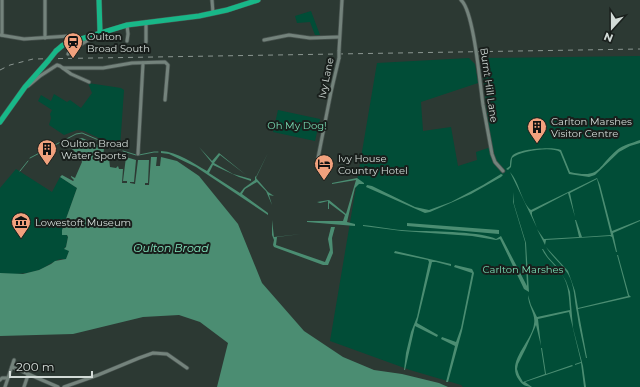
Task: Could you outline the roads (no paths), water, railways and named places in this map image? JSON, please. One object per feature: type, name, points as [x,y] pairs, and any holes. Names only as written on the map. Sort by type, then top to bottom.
[{"type":"highway","points":[[99,0],[100,32]]},
{"type":"highway","points":[[0,122],[56,50],[63,45],[127,24],[173,19],[213,12],[258,0]]},
{"type":"street","points":[[2,0],[1,35],[24,39],[69,36]]},
{"type":"street","points":[[45,0],[46,38]]},
{"type":"street","points":[[212,0],[213,12]]},
{"type":"street","name":"Ivy Lane","points":[[318,158],[339,58],[342,0]]},
{"type":"street","name":"Burnt Hill Lane","points":[[462,0],[466,6],[470,19],[477,53],[483,104],[492,154],[495,162],[503,171]]},
{"type":"street","points":[[146,22],[146,42]]},
{"type":"street","points":[[127,24],[127,41]]},
{"type":"street","points":[[68,54],[70,51],[90,39],[93,35]]},
{"type":"street","points":[[264,40],[289,35],[310,38],[339,37]]},
{"type":"street","points":[[138,154],[143,62]]},
{"type":"street","points":[[62,68],[103,68],[132,63],[165,62],[168,64],[165,100]]},
{"type":"street","points":[[25,88],[57,65],[77,78],[89,82]]},
{"type":"street","points":[[64,387],[153,353],[167,354],[187,368]]},
{"type":"street","points":[[5,387],[14,360]]},
{"type":"street","points":[[12,368],[58,387]]},
{"type":"street","points":[[24,387],[28,375]]},
{"type":"street","points":[[0,380],[2,378],[8,378]]},
{"type":"water","name":"Oulton Broad","points":[[82,138],[98,145],[99,148],[104,149],[103,156],[109,158],[110,167],[116,168],[118,166],[119,169],[123,169],[122,183],[127,183],[127,181],[123,181],[126,157],[136,160],[134,182],[130,183],[135,184],[138,160],[149,160],[148,183],[145,183],[145,185],[149,185],[151,157],[157,157],[156,166],[160,166],[161,157],[177,161],[199,176],[238,224],[262,283],[304,331],[343,357],[374,370],[402,374],[439,383],[448,387],[217,387],[228,343],[200,322],[179,315],[143,317],[73,334],[0,336],[0,273],[23,274],[39,270],[55,261],[66,259],[69,251],[64,249],[66,247],[68,237],[67,235],[62,235],[62,230],[77,188],[60,177],[62,175],[73,181],[74,180],[71,176],[75,178],[82,162],[80,156],[67,145]]},
{"type":"water","points":[[640,140],[640,143],[619,152],[595,175],[589,177],[569,174],[560,152],[550,149],[529,151],[516,155],[512,158],[511,167],[508,170],[506,169],[510,166],[511,157],[515,154],[528,150],[551,148],[561,150],[570,172],[580,174],[593,173],[598,170],[619,148]]},
{"type":"water","points":[[199,147],[212,161],[219,153],[246,175],[220,155],[214,163],[233,174],[251,179],[251,181],[239,177],[213,165],[209,173],[240,193],[255,180],[255,176],[256,177],[268,153],[256,178],[268,192],[274,196],[269,195],[272,205],[266,191],[257,182],[245,189],[242,194],[268,213],[268,215],[196,167],[169,154],[161,153],[161,151],[173,153],[191,161],[207,171],[212,163]]},
{"type":"water","points":[[510,172],[516,181],[525,202],[531,210],[597,178],[612,231],[640,221],[613,233],[617,252],[612,237],[610,236],[546,240],[545,245],[537,229],[544,239],[579,237],[575,220],[582,237],[611,235],[597,179],[570,193],[575,217],[568,193],[532,212],[537,228]]},
{"type":"water","points":[[501,174],[503,175],[501,177],[471,194],[425,213],[366,187],[367,185],[372,186],[415,207],[429,210],[451,202]]},
{"type":"water","points":[[357,178],[364,184],[359,184],[355,188],[347,222],[355,224],[355,226],[307,222],[343,221],[345,215],[329,203],[328,209],[328,201],[320,203],[317,202],[329,200],[346,214],[356,180],[332,183]]},
{"type":"water","points":[[513,192],[514,204],[526,243],[529,292],[524,289],[500,239],[496,240],[472,236],[402,231],[363,226],[405,230],[470,233],[496,239],[501,236],[527,286],[525,242],[513,202]]},
{"type":"water","points":[[272,220],[274,237],[301,234],[277,237],[276,245],[325,262],[330,250],[328,239],[331,227],[335,227],[332,238],[333,253],[328,265],[323,265],[274,247]]},
{"type":"water","points":[[407,223],[499,230],[499,234],[407,226]]},
{"type":"water","points":[[546,247],[568,271],[575,291],[578,308],[628,296],[618,255],[629,295],[631,297],[578,309],[587,358],[570,279],[566,270]]},
{"type":"water","points":[[542,249],[543,249],[560,271],[547,256]]},
{"type":"water","points":[[395,251],[451,264],[451,266],[432,262],[417,323],[438,335],[437,337],[415,326],[405,370],[406,353],[411,332],[417,317],[429,262],[428,260],[394,253]]},
{"type":"water","points":[[455,265],[472,269],[474,273],[462,331],[448,382],[446,382],[455,346],[441,339],[442,337],[456,342],[461,328],[472,273],[454,267]]},
{"type":"water","points":[[562,275],[566,281],[570,292],[573,328],[583,366],[586,387],[584,387],[581,363],[575,365],[581,362],[569,312],[538,319],[541,346],[536,325],[517,369],[523,382],[545,374],[541,348],[546,374],[572,365],[573,366],[525,382],[532,387],[526,386],[519,380],[515,366],[520,352],[529,338],[534,324],[534,317],[528,295],[537,317],[570,310],[568,293]]},
{"type":"waterway","points":[[30,158],[76,134],[82,133],[120,149]]},
{"type":"waterway","points":[[123,151],[136,155]]},
{"type":"waterway","points":[[139,155],[158,152]]},
{"type":"waterway","points":[[20,171],[28,161]]},
{"type":"railway","points":[[0,70],[10,65],[33,59],[640,49]]},
{"type":"place","name":"Oulton Broad South","points":[[73,59]]},
{"type":"place","name":"Carlton Marshes Visitor Centre","points":[[537,144]]},
{"type":"place","name":"Oulton Broad Water Sports","points":[[47,166]]},
{"type":"place","name":"Ivy House Country Hotel","points":[[324,181]]},
{"type":"place","name":"Lowestoft Museum","points":[[21,239]]},
{"type":"park label","name":"Oh My Dog!","points":[[297,125]]},
{"type":"park label","name":"Carlton Marshes","points":[[523,269]]}]
